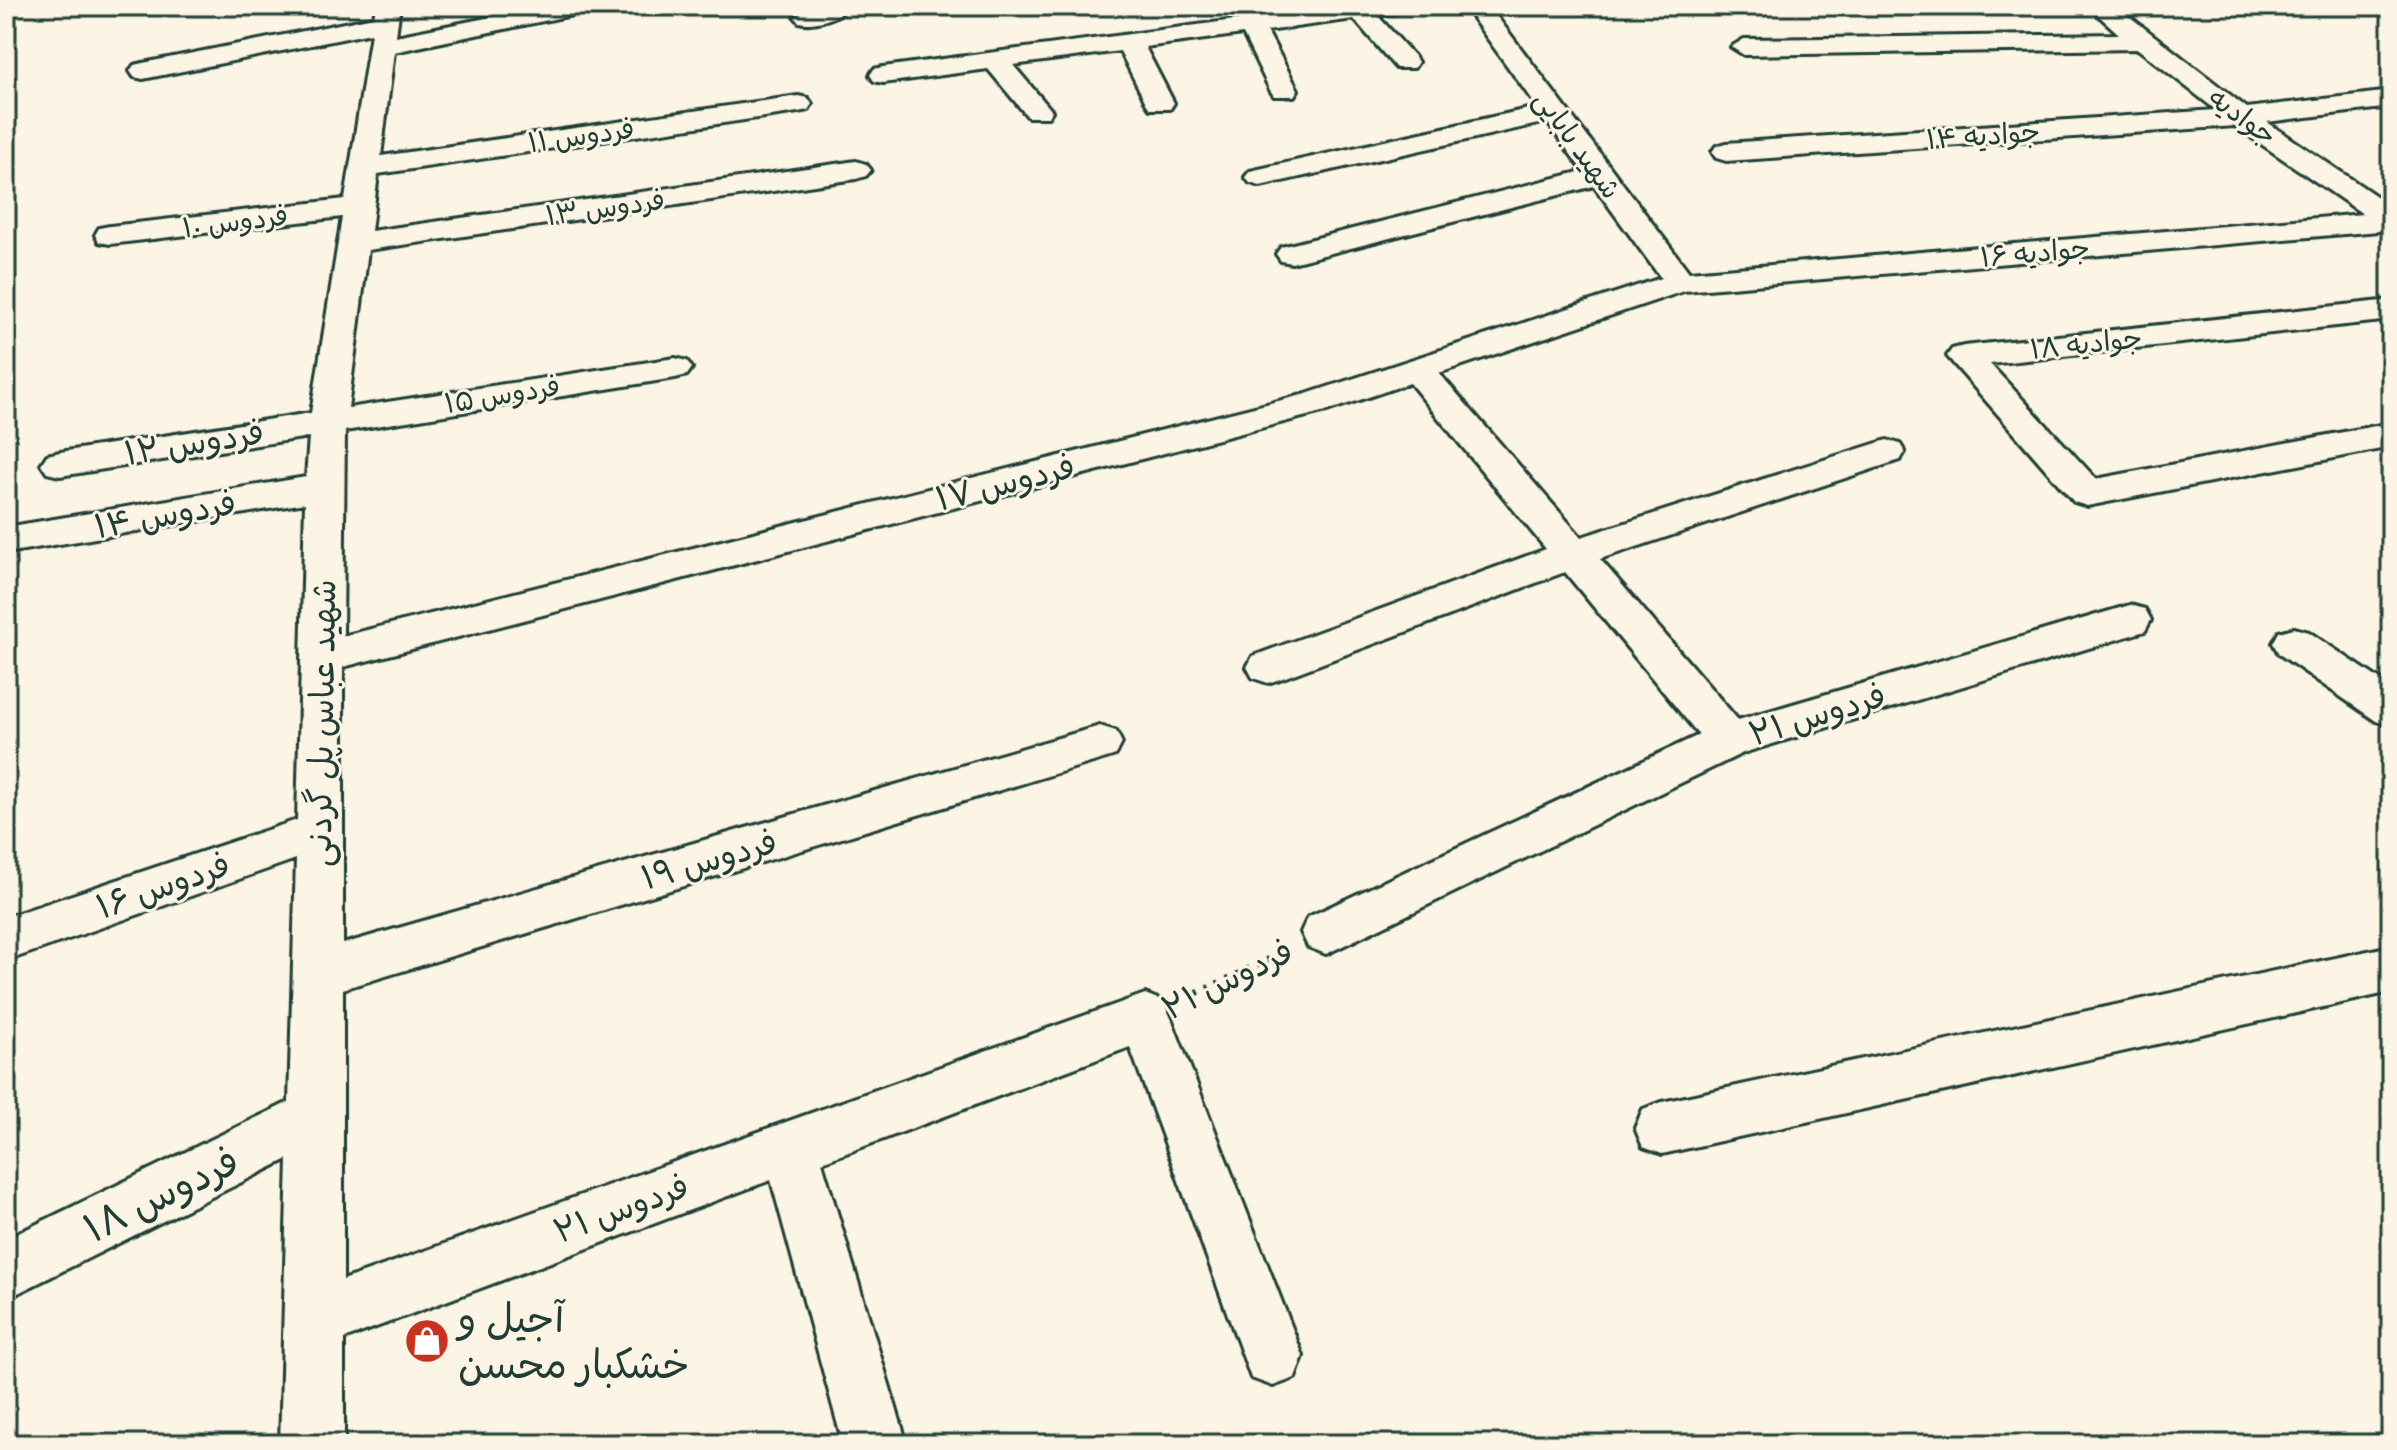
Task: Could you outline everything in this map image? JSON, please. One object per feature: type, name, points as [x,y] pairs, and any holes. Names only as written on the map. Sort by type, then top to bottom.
[{"type":"street","points":[[143,71],[386,25],[582,6]]},
{"type":"street","points":[[808,17],[837,6]]},
{"type":"street","points":[[883,75],[1214,33],[1395,6]]},
{"type":"street","name":"شهید بابایی","points":[[1476,6],[1680,282]]},
{"type":"street","name":"جوادیه","points":[[2100,6],[2241,117],[2391,221]]},
{"type":"street","points":[[1165,11],[1214,33]]},
{"type":"street","points":[[1360,11],[1405,62]]},
{"type":"street","name":"شهید عباس پل گردنی","points":[[312,1444],[324,487],[328,420],[386,25]]},
{"type":"street","points":[[1252,27],[1284,90]]},
{"type":"street","points":[[1744,47],[2145,41]]},
{"type":"street","points":[[1130,44],[1160,103]]},
{"type":"street","points":[[995,61],[1038,111]]},
{"type":"street","name":"جوادیه ۱۴","points":[[1726,152],[2241,117],[2391,99]]},
{"type":"street","name":"فردوس ۱۱","points":[[360,205],[798,104]]},
{"type":"street","points":[[1260,177],[1554,112]]},
{"type":"street","name":"فردوس ۱۳","points":[[360,205],[856,170]]},
{"type":"street","points":[[1292,254],[1600,175]]},
{"type":"street","name":"فردوس ۱۰","points":[[110,235],[360,205]]},
{"type":"street","name":"جوادیه ۱۶","points":[[1680,282],[2391,221]]},
{"type":"street","name":"فردوس ۱۷","points":[[322,657],[1317,402],[1680,282]]},
{"type":"street","name":"جوادیه ۱۸","points":[[2391,310],[1964,356],[2087,493],[2391,435]]},
{"type":"street","name":"فردوس ۱۵","points":[[328,420],[675,368]]},
{"type":"street","points":[[1417,369],[1729,740]]},
{"type":"street","name":"فردوس ۱۲","points":[[60,464],[328,420]]},
{"type":"street","points":[[1268,667],[1573,554],[1887,452]]},
{"type":"street","name":"فردوس ۱۴","points":[[6,540],[324,487]]},
{"type":"street","name":"فردوس ۲۱","points":[[1326,932],[1729,740],[2130,620]]},
{"type":"street","points":[[2294,643],[2391,709]]},
{"type":"street","name":"فردوس ۱۹","points":[[317,974],[1100,743]]},
{"type":"street","name":"فردوس ۱۶","points":[[6,939],[320,831]]},
{"type":"street","points":[[1662,1128],[2391,969]]},
{"type":"street","points":[[1145,1018],[1273,1356]]},
{"type":"street","name":"فردوس ۲۱","points":[[314,1320],[1145,1018]]},
{"type":"street","name":"فردوس ۱۸","points":[[6,1270],[316,1117]]},
{"type":"street","points":[[790,1147],[875,1444]]},
{"type":"path","name":"فردوس ۲۱","points":[[1145,1018],[1326,932]]},
{"type":"place","name":"آجیل و خشکبار محسن","points":[[427,1341]]}]
